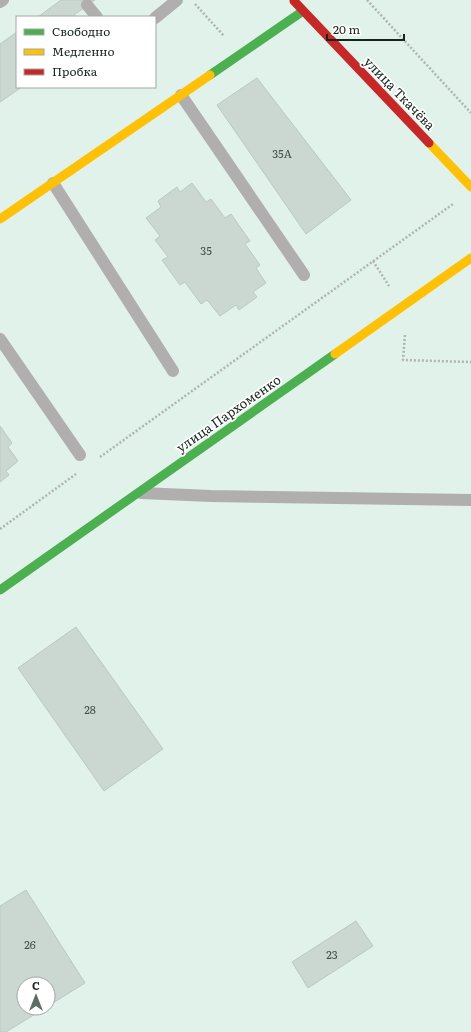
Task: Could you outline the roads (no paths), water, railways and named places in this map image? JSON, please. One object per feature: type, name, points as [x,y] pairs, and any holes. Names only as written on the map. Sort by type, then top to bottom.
[{"type":"street","name":"улица Ткачёва","points":[[293,0],[471,187]]},
{"type":"street","points":[[0,219],[303,10]]},
{"type":"street","name":"улица Пархоменко","points":[[0,590],[471,258]]},
{"type":"lane","points":[[156,17],[176,0]]},
{"type":"lane","points":[[87,5],[96,16]]},
{"type":"lane","points":[[181,95],[304,275]]},
{"type":"lane","points":[[53,183],[173,371]]},
{"type":"lane","points":[[0,339],[80,455]]},
{"type":"lane","points":[[138,492],[219,496],[471,500]]}]
